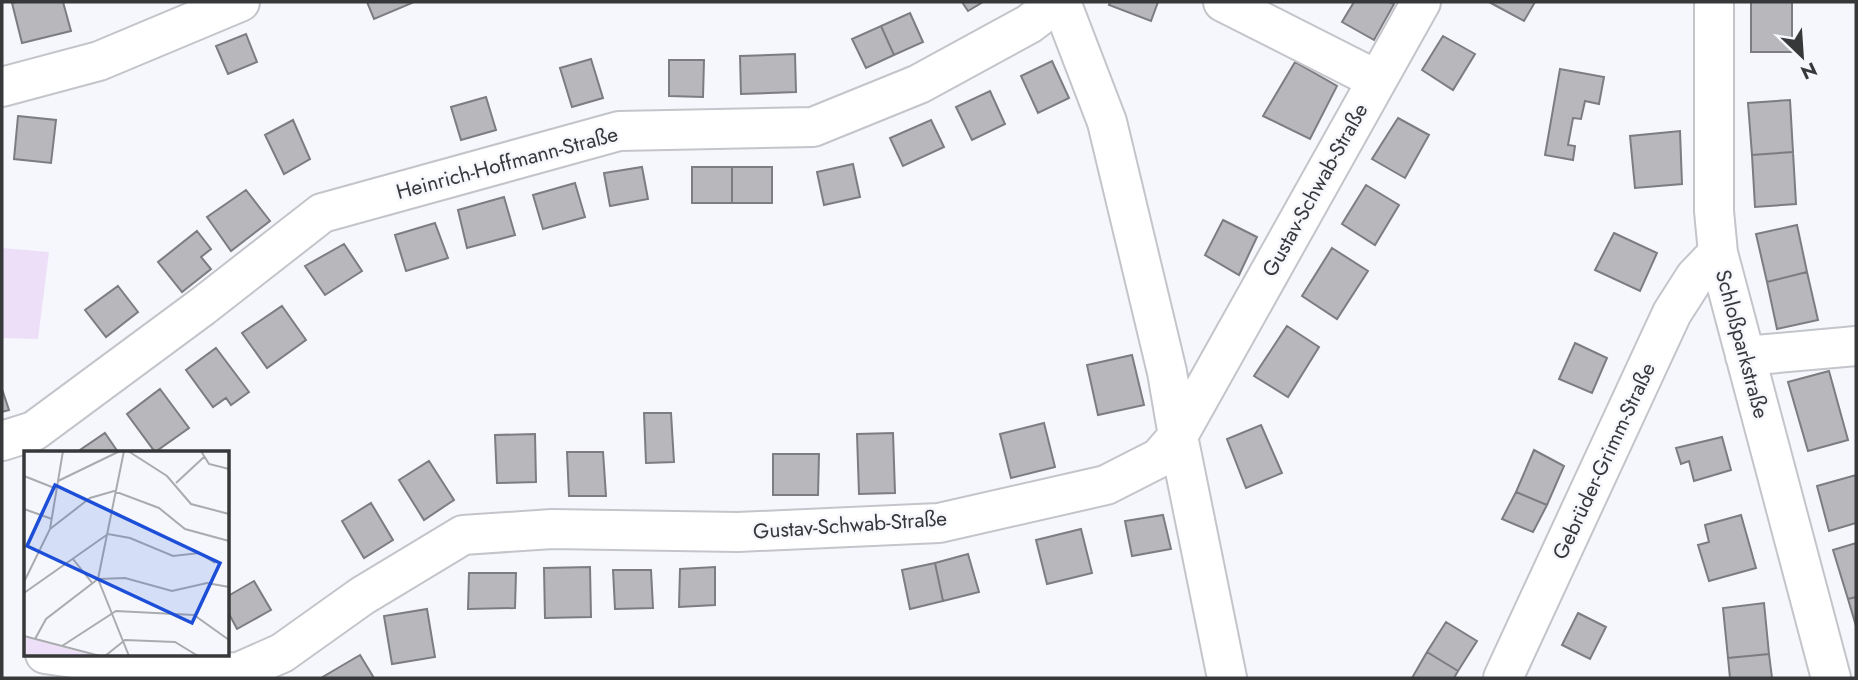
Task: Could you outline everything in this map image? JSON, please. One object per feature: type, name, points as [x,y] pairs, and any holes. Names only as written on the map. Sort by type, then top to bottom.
[{"type":"street","points":[[2,88],[99,61],[240,2]]},
{"type":"street","points":[[1060,2],[1107,121],[1167,372],[1227,678]]},
{"type":"street","name":"Heinrich-Hoffmann-Straße","points":[[2,441],[34,431],[203,306],[322,213],[619,131],[813,127],[919,84],[1029,24],[1060,2]]},
{"type":"street","points":[[1223,2],[1377,80]]},
{"type":"street","name":"Gustav-Schwab-Straße","points":[[59,656],[180,673],[239,672],[282,653],[362,596],[463,535],[552,529],[738,532],[939,523],[1106,485],[1159,458],[1178,436],[1421,2]]},
{"type":"street","name":"Schloßparkstraße","points":[[1714,2],[1714,211],[1718,253],[1745,356],[1838,665]]},
{"type":"street","name":"Gebrüder-Grimm-Straße","points":[[1503,678],[1672,313],[1695,277],[1718,253]]},
{"type":"street","points":[[1745,356],[1856,346]]},
{"type":"shaded area","points":[[2,248],[49,252],[38,339],[2,338]]},
{"type":"building","points":[[63,2],[71,31],[22,43],[12,3]]},
{"type":"building","points":[[367,2],[411,2],[412,3],[374,19]]},
{"type":"building","points":[[962,2],[983,2],[968,11]]},
{"type":"building","points":[[1110,2],[1158,2],[1151,21],[1109,5]]},
{"type":"building","points":[[1354,2],[1394,4],[1374,40],[1342,22]]},
{"type":"building","points":[[1489,2],[1535,2],[1524,21]]},
{"type":"building","points":[[1751,2],[1792,2],[1792,52],[1751,52]]},
{"type":"building","points":[[910,13],[923,42],[894,55],[881,26]]},
{"type":"building","points":[[881,26],[894,55],[866,68],[852,39]]},
{"type":"building","points":[[246,34],[257,62],[228,74],[216,46]]},
{"type":"building","points":[[1443,36],[1475,54],[1453,90],[1422,70]]},
{"type":"building","points":[[795,54],[796,92],[741,94],[740,56]]},
{"type":"building","points":[[591,59],[603,98],[572,107],[560,68]]},
{"type":"building","points":[[669,60],[704,60],[703,97],[669,96]]},
{"type":"building","points":[[1052,61],[1069,98],[1038,113],[1021,76]]},
{"type":"building","points":[[1295,62],[1337,86],[1310,139],[1263,116]]},
{"type":"building","points":[[1560,69],[1604,77],[1599,104],[1585,101],[1581,119],[1573,118],[1568,145],[1575,146],[1573,160],[1545,155]]},
{"type":"building","points":[[990,91],[1005,124],[972,140],[956,107]]},
{"type":"building","points":[[486,97],[496,130],[461,140],[451,107]]},
{"type":"building","points":[[1790,100],[1793,152],[1752,155],[1748,103]]},
{"type":"building","points":[[18,116],[56,120],[51,163],[14,159]]},
{"type":"building","points":[[1398,118],[1429,135],[1405,178],[1372,159]]},
{"type":"building","points":[[293,120],[310,159],[284,174],[265,135]]},
{"type":"building","points":[[931,120],[944,147],[903,166],[890,138]]},
{"type":"building","points":[[1680,131],[1682,184],[1635,188],[1630,136]]},
{"type":"building","points":[[1793,152],[1796,204],[1755,207],[1752,155]]},
{"type":"building","points":[[853,164],[860,197],[824,205],[817,172]]},
{"type":"building","points":[[642,167],[648,199],[610,206],[604,173]]},
{"type":"building","points":[[692,167],[732,167],[732,203],[692,203]]},
{"type":"building","points":[[732,167],[772,167],[772,203],[732,203]]},
{"type":"building","points":[[575,183],[585,217],[543,229],[533,195]]},
{"type":"building","points":[[1366,185],[1399,205],[1375,245],[1342,224]]},
{"type":"building","points":[[246,190],[270,221],[231,251],[207,217]]},
{"type":"building","points":[[504,197],[515,235],[467,248],[458,210]]},
{"type":"building","points":[[1223,220],[1257,237],[1239,275],[1205,255]]},
{"type":"building","points":[[435,223],[448,258],[406,271],[395,235]]},
{"type":"building","points":[[1797,225],[1807,272],[1767,282],[1756,234]]},
{"type":"building","points":[[197,231],[211,249],[201,257],[211,269],[182,292],[158,262]]},
{"type":"building","points":[[1614,233],[1657,253],[1640,291],[1595,270]]},
{"type":"building","points":[[344,244],[362,271],[325,295],[305,266]]},
{"type":"building","points":[[1332,248],[1368,271],[1337,319],[1302,296]]},
{"type":"building","points":[[1807,272],[1818,320],[1777,329],[1767,282]]},
{"type":"building","points":[[118,286],[138,312],[106,337],[85,310]]},
{"type":"building","points":[[282,306],[306,340],[267,368],[242,333]]},
{"type":"building","points":[[1287,326],[1319,347],[1288,397],[1254,376]]},
{"type":"building","points":[[1575,343],[1607,358],[1592,393],[1559,379]]},
{"type":"building","points":[[216,348],[249,392],[231,405],[226,398],[213,407],[186,370]]},
{"type":"building","points":[[1132,355],[1144,405],[1098,415],[1087,365]]},
{"type":"building","points":[[1829,371],[1848,440],[1808,451],[1788,382]]},
{"type":"building","points":[[2,389],[9,410],[2,412]]},
{"type":"building","points":[[160,389],[189,428],[154,451],[127,414]]},
{"type":"building","points":[[644,413],[671,413],[674,462],[646,463]]},
{"type":"building","points":[[1044,423],[1055,467],[1011,478],[1000,434]]},
{"type":"building","points":[[1261,425],[1282,473],[1246,488],[1227,439]]},
{"type":"building","points":[[105,433],[117,451],[78,451]]},
{"type":"building","points":[[893,433],[895,493],[859,494],[857,434]]},
{"type":"building","points":[[535,434],[536,482],[497,483],[495,435]]},
{"type":"building","points":[[1722,437],[1731,470],[1694,481],[1689,461],[1681,464],[1676,448]]},
{"type":"building","points":[[1534,450],[1564,466],[1547,505],[1516,492]]},
{"type":"building","points":[[567,452],[603,452],[606,496],[569,496]]},
{"type":"building","points":[[773,454],[819,454],[818,495],[773,495]]},
{"type":"building","points":[[429,461],[454,500],[424,520],[399,480]]},
{"type":"building","points":[[1856,475],[1856,523],[1829,531],[1817,486]]},
{"type":"building","points":[[1516,492],[1547,505],[1533,532],[1502,519]]},
{"type":"building","points":[[371,503],[393,540],[364,558],[342,521]]},
{"type":"building","points":[[1163,515],[1171,549],[1132,556],[1125,521]]},
{"type":"building","points":[[1741,515],[1756,568],[1709,581],[1698,545],[1709,542],[1705,525]]},
{"type":"building","points":[[1081,529],[1092,573],[1047,584],[1036,540]]},
{"type":"building","points":[[1856,543],[1856,597],[1848,599],[1833,550]]},
{"type":"building","points":[[968,554],[979,592],[943,601],[935,563]]},
{"type":"building","points":[[935,563],[943,601],[910,609],[902,570]]},
{"type":"building","points":[[590,567],[591,617],[545,618],[544,568]]},
{"type":"building","points":[[715,567],[715,605],[679,607],[680,569]]},
{"type":"building","points":[[613,570],[651,570],[653,608],[615,609]]},
{"type":"building","points":[[469,573],[516,573],[515,608],[468,609]]},
{"type":"building","points":[[254,581],[271,610],[237,629],[229,614],[229,595]]},
{"type":"building","points":[[1856,597],[1856,626],[1848,599]]},
{"type":"building","points":[[1764,603],[1769,654],[1728,658],[1723,608]]},
{"type":"building","points":[[427,609],[435,657],[392,664],[384,616]]},
{"type":"building","points":[[1578,613],[1606,627],[1590,659],[1562,645]]},
{"type":"building","points":[[1446,622],[1477,641],[1458,671],[1427,652]]},
{"type":"building","points":[[1427,652],[1458,671],[1454,678],[1412,678]]},
{"type":"building","points":[[1769,654],[1772,678],[1730,678],[1728,658]]},
{"type":"building","points":[[360,655],[374,678],[321,678]]}]
